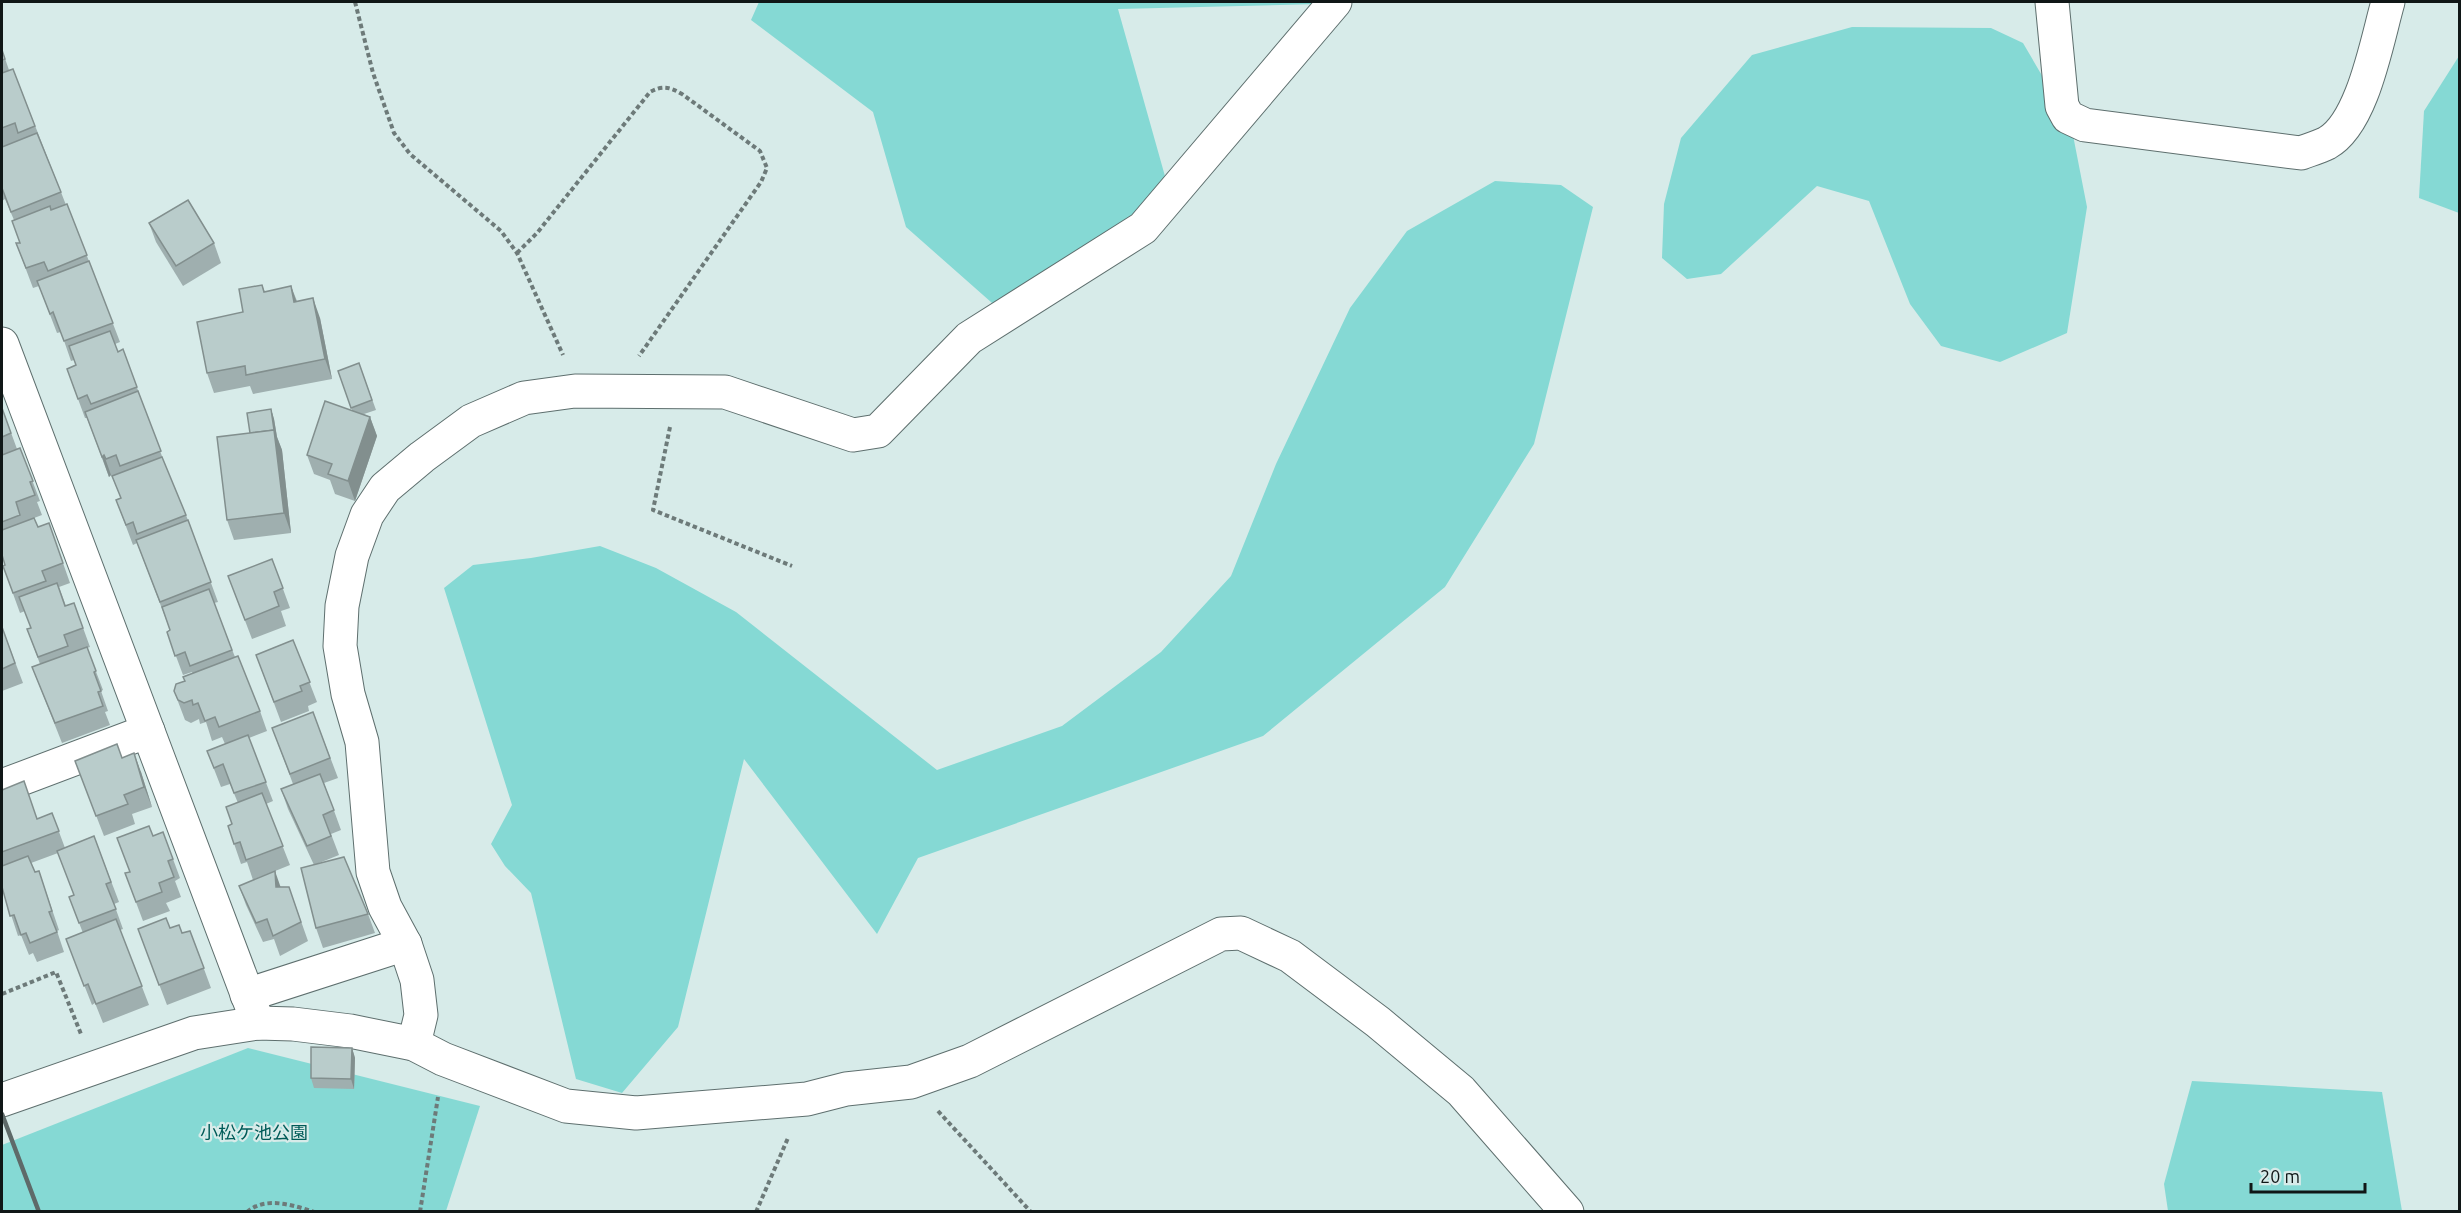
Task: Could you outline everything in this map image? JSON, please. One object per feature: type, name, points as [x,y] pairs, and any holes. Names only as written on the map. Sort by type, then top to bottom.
[{"type":"street","points":[[414,1044],[421,1015],[417,980],[405,944],[385,907],[373,872],[362,742],[348,694],[340,646],[342,606],[352,556],[367,515],[385,488],[471,421],[524,398],[576,391],[725,392],[852,435],[878,431],[969,338],[1143,228],[1335,2]]},
{"type":"street","points":[[2052,2],[2062,106],[2068,117],[2085,125],[2301,153],[2328,142],[2348,122],[2364,88],[2388,2]]},
{"type":"street","points":[[2,344],[253,1009],[293,1024],[350,1031],[414,1044],[443,1059],[566,1106],[636,1113],[807,1099],[846,1089],[911,1082],[970,1061],[1221,934],[1241,933],[1267,943],[1290,956],[1378,1022],[1461,1091],[1567,1212]]},
{"type":"street","points":[[2,786],[148,731]]},
{"type":"street","points":[[2,1100],[194,1033],[405,944]]},
{"type":"path","points":[[355,2],[373,74],[394,133],[410,154],[501,231],[517,253],[567,364],[576,391]]},
{"type":"path","points":[[517,253],[537,233],[650,92],[661,87],[672,88],[682,94],[760,151],[767,168],[761,182],[612,393]]},
{"type":"path","points":[[677,391],[653,510],[792,566]]},
{"type":"path","points":[[2,994],[56,972],[88,1069]]},
{"type":"path","points":[[420,1212],[443,1059]]},
{"type":"path","points":[[911,1082],[1031,1212]]},
{"type":"path","points":[[756,1212],[784,1144],[807,1099]]},
{"type":"path","points":[[247,1212],[256,1204],[289,1204],[314,1212]]},
{"type":"green space","points":[[759,2],[1320,2],[1319,4],[1118,9],[1170,194],[1000,310],[906,227],[873,112],[751,20]]},
{"type":"green space","points":[[1852,27],[1991,28],[2023,43],[2071,125],[2087,207],[2067,333],[2000,362],[1941,346],[1910,304],[1869,201],[1817,186],[1721,274],[1687,279],[1662,258],[1664,204],[1681,138],[1752,55]]},
{"type":"green space","points":[[2459,56],[2460,213],[2419,198],[2424,111]]},
{"type":"green space","points":[[1495,181],[1561,185],[1593,207],[1534,444],[1445,587],[1263,736],[918,858],[877,934],[744,759],[678,1027],[622,1093],[576,1079],[531,893],[505,866],[491,844],[512,805],[444,588],[473,565],[600,546],[656,568],[736,612],[937,770],[1062,726],[1161,652],[1231,576],[1276,464],[1350,308],[1407,231]]},
{"type":"green space","name":"小松ケ池公園","points":[[248,1048],[480,1106],[446,1211],[2,1212],[2,1145]]},
{"type":"green space","points":[[2192,1081],[2382,1092],[2402,1211],[2168,1211],[2164,1184]]},
{"type":"building","points":[[13,69],[35,126],[18,133],[15,123],[2,128],[2,73]]},
{"type":"building","points":[[37,133],[61,192],[11,212],[2,188],[2,147]]},
{"type":"building","points":[[188,200],[214,243],[176,266],[149,223]]},
{"type":"building","points":[[67,204],[87,255],[48,271],[44,262],[26,268],[16,243],[20,243],[12,221],[50,206],[51,210]]},
{"type":"building","points":[[89,261],[113,323],[64,341],[53,312],[50,314],[37,281]]},
{"type":"building","points":[[262,285],[264,292],[291,286],[294,302],[313,298],[325,359],[246,375],[245,366],[207,373],[197,322],[243,312],[239,289]]},
{"type":"building","points":[[110,331],[118,352],[123,349],[137,387],[91,404],[87,395],[78,399],[67,369],[76,365],[69,346]]},
{"type":"building","points":[[359,363],[372,400],[351,408],[338,371]]},
{"type":"building","points":[[138,391],[161,451],[120,466],[116,455],[106,459],[104,455],[102,457],[85,412]]},
{"type":"building","points":[[325,401],[370,417],[348,481],[328,474],[332,464],[307,455]]},
{"type":"building","points":[[2,408],[11,433],[2,437]]},
{"type":"building","points":[[271,409],[274,430],[250,433],[247,413]]},
{"type":"building","points":[[274,430],[284,513],[227,520],[217,437]]},
{"type":"building","points":[[20,448],[33,481],[30,482],[35,495],[16,502],[20,515],[2,522],[2,455]]},
{"type":"building","points":[[162,457],[186,515],[137,534],[133,522],[126,525],[116,500],[121,498],[112,476]]},
{"type":"building","points":[[34,518],[38,527],[49,523],[63,563],[42,571],[46,581],[13,593],[3,566],[5,565],[2,555],[2,530]]},
{"type":"building","points":[[188,520],[211,582],[160,602],[136,540]]},
{"type":"building","points":[[272,559],[283,588],[274,592],[279,606],[245,620],[228,576]]},
{"type":"building","points":[[57,583],[65,606],[74,603],[83,628],[64,635],[68,646],[38,657],[27,629],[31,628],[19,597]]},
{"type":"building","points":[[209,589],[232,650],[190,666],[185,652],[175,656],[167,632],[170,630],[162,607]]},
{"type":"building","points":[[2,627],[15,663],[2,669]]},
{"type":"building","points":[[293,640],[310,682],[300,686],[302,691],[274,702],[256,655]]},
{"type":"building","points":[[87,647],[96,671],[94,672],[101,691],[98,692],[103,706],[55,723],[32,667]]},
{"type":"building","points":[[238,656],[260,711],[219,727],[215,717],[205,721],[198,703],[193,705],[192,700],[184,703],[178,700],[174,691],[176,684],[185,681],[183,677]]},
{"type":"building","points":[[313,712],[330,758],[290,774],[272,728]]},
{"type":"building","points":[[248,735],[266,782],[234,793],[223,764],[214,768],[207,751]]},
{"type":"building","points":[[117,744],[122,758],[134,753],[144,787],[124,795],[128,804],[96,816],[75,761]]},
{"type":"building","points":[[320,774],[334,810],[323,815],[331,836],[307,846],[281,789]]},
{"type":"building","points":[[24,781],[37,819],[52,813],[59,831],[2,852],[2,790]]},
{"type":"building","points":[[262,793],[283,846],[246,860],[240,842],[234,844],[228,826],[232,824],[226,807]]},
{"type":"building","points":[[149,826],[153,836],[163,832],[173,859],[168,861],[174,877],[159,883],[162,892],[136,902],[125,873],[130,872],[117,838]]},
{"type":"building","points":[[94,836],[111,882],[106,884],[116,909],[79,923],[69,897],[74,895],[57,851]]},
{"type":"building","points":[[28,856],[35,872],[39,871],[52,911],[49,912],[57,932],[30,943],[26,933],[21,935],[14,915],[10,916],[2,887],[2,866]]},
{"type":"building","points":[[344,857],[368,914],[316,928],[301,868]]},
{"type":"building","points":[[275,871],[276,887],[289,887],[301,922],[273,936],[267,919],[256,923],[239,886]]},
{"type":"building","points":[[166,918],[170,928],[179,925],[182,933],[190,931],[204,968],[159,985],[138,929]]},
{"type":"building","points":[[116,919],[142,986],[96,1004],[88,984],[84,986],[66,939]]},
{"type":"building","points":[[311,1047],[352,1048],[351,1079],[311,1078]]},
{"type":"railway","points":[[2,1114],[39,1212]]}]
